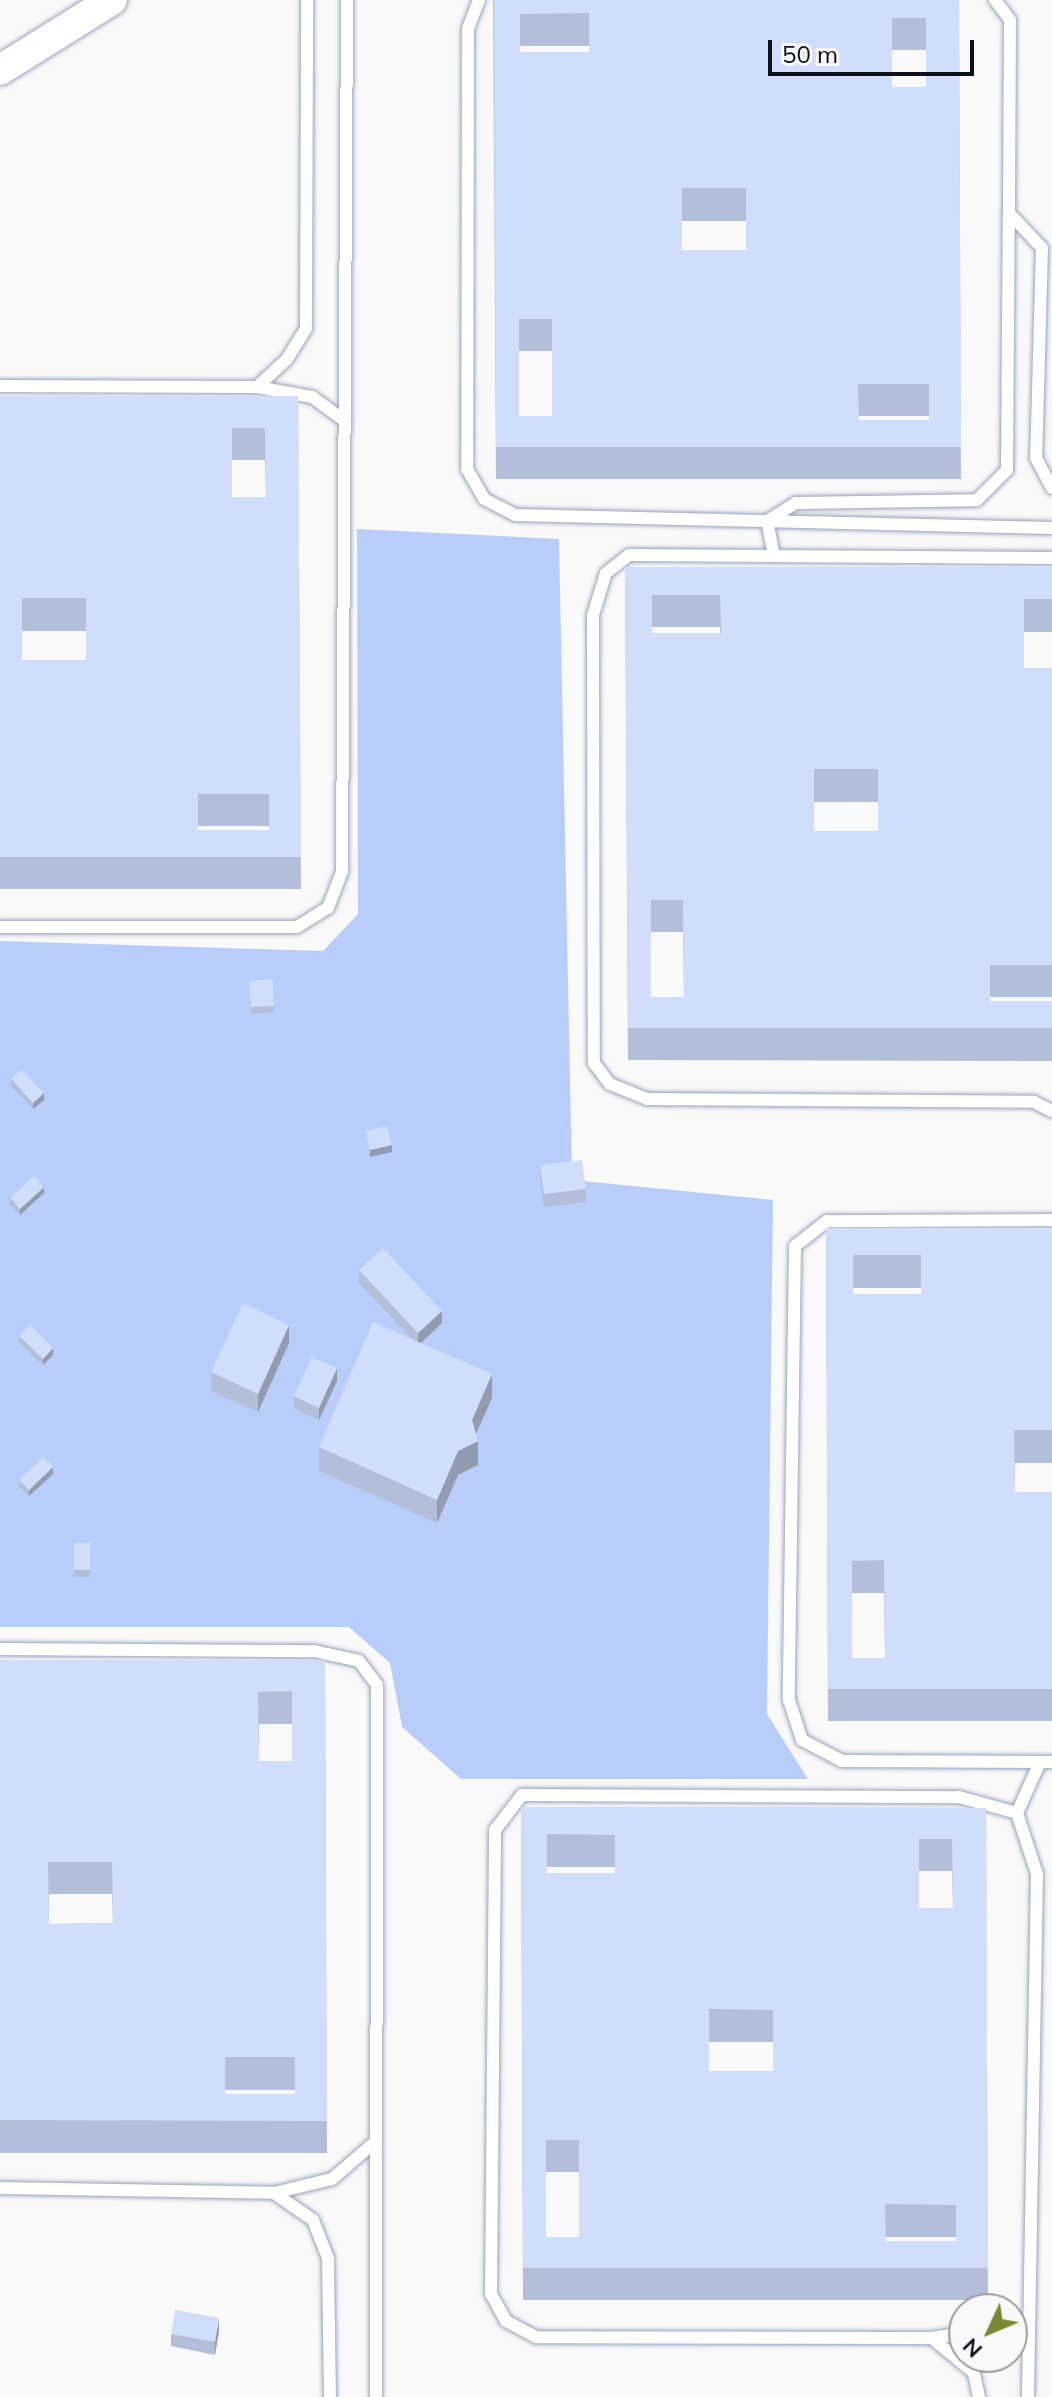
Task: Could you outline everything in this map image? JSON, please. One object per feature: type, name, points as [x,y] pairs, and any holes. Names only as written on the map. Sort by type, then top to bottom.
[{"type":"street","points":[[0,70],[112,0]]},
{"type":"lane","points":[[257,387],[287,359],[306,328],[307,0]]},
{"type":"lane","points":[[0,927],[297,927],[328,908],[342,871],[347,0]]},
{"type":"lane","points":[[479,0],[468,28],[467,469],[484,499],[516,515],[1052,528]]},
{"type":"lane","points":[[767,521],[796,503],[977,500],[1007,470],[1010,20],[995,0]]},
{"type":"lane","points":[[1009,213],[1042,248],[1036,458],[1052,488]]},
{"type":"lane","points":[[0,386],[257,387],[312,397],[345,421]]},
{"type":"lane","points":[[767,521],[774,556]]},
{"type":"lane","points":[[1052,558],[629,555],[606,573],[593,615],[594,1063],[610,1084],[647,1099],[1034,1102],[1052,1099]]},
{"type":"lane","points":[[1034,1102],[1052,1111]]},
{"type":"lane","points":[[1026,2293],[1037,1874],[1017,1813],[1046,1762],[842,1761],[802,1740],[789,1700],[795,1246],[827,1221],[1052,1220]]},
{"type":"lane","points":[[0,1649],[314,1651],[359,1661],[377,1685],[376,2397]]},
{"type":"lane","points":[[948,2336],[932,2338],[536,2337],[506,2321],[491,2294],[495,1830],[522,1795],[959,1797],[1017,1813]]},
{"type":"lane","points":[[0,2188],[274,2193],[332,2179],[376,2141]]},
{"type":"lane","points":[[274,2193],[313,2220],[328,2258],[330,2397]]},
{"type":"lane","points":[[932,2338],[974,2373],[979,2397]]},
{"type":"lane","points":[[1027,2373],[1028,2397]]},
{"type":"shaded area","points":[[357,529],[559,539],[572,1180],[773,1200],[767,1714],[808,1779],[461,1779],[402,1727],[390,1663],[349,1627],[0,1627],[0,941],[323,951],[358,914]]},
{"type":"building","points":[[494,0],[959,0],[961,447],[496,447]],"holes":[[[589,13],[589,52],[520,52],[520,14]],[[892,18],[926,18],[926,87],[892,87]],[[682,188],[746,188],[746,250],[682,250]],[[519,319],[552,319],[552,416],[519,416]],[[858,384],[929,384],[929,420],[859,420]]]},
{"type":"building","points":[[0,396],[298,396],[301,857],[0,857]],"holes":[[[232,428],[265,428],[266,497],[232,497]],[[22,598],[86,598],[86,660],[22,660]],[[198,794],[269,794],[269,830],[198,830]]]},
{"type":"building","points":[[625,567],[1052,567],[1052,599],[1024,599],[1024,668],[1052,668],[1052,965],[990,965],[990,1001],[1052,1001],[1052,1028],[628,1028]],"holes":[[[652,595],[720,595],[721,633],[652,633]],[[814,769],[878,769],[878,831],[814,831]],[[651,900],[683,900],[684,997],[651,997]]]},
{"type":"building","points":[[273,979],[274,1006],[251,1007],[249,981]]},
{"type":"building","points":[[22,1070],[44,1093],[33,1103],[11,1079]]},
{"type":"building","points":[[387,1126],[392,1145],[370,1150],[366,1131]]},
{"type":"building","points":[[582,1160],[586,1189],[544,1194],[540,1165]]},
{"type":"building","points":[[34,1176],[44,1187],[20,1209],[10,1198]]},
{"type":"building","points":[[826,1228],[1052,1228],[1052,1430],[1014,1430],[1015,1492],[1052,1492],[1052,1689],[828,1689]],"holes":[[[853,1255],[921,1255],[921,1294],[853,1294]],[[884,1560],[885,1658],[852,1658],[852,1561]]]},
{"type":"building","points":[[383,1248],[442,1311],[418,1333],[359,1270]]},
{"type":"building","points":[[243,1303],[289,1325],[258,1394],[211,1372]]},
{"type":"building","points":[[373,1322],[492,1374],[472,1420],[478,1441],[458,1451],[437,1500],[319,1447]]},
{"type":"building","points":[[30,1325],[53,1348],[43,1359],[19,1336]]},
{"type":"building","points":[[312,1357],[337,1368],[319,1408],[294,1396]]},
{"type":"building","points":[[43,1457],[53,1467],[29,1490],[19,1480]]},
{"type":"building","points":[[74,1543],[90,1543],[90,1570],[74,1570]]},
{"type":"building","points":[[0,1660],[325,1660],[327,2121],[0,2120]],"holes":[[[292,1691],[292,1761],[259,1761],[258,1692]],[[48,1862],[112,1862],[113,1923],[49,1924]],[[225,2057],[295,2057],[295,2094],[225,2094]]]},
{"type":"building","points":[[521,1807],[986,1808],[988,2268],[523,2268]],"holes":[[[547,1834],[615,1835],[615,1873],[547,1873]],[[919,1839],[952,1839],[953,1908],[919,1908]],[[709,2009],[773,2010],[773,2071],[709,2071]],[[546,2140],[579,2140],[579,2237],[546,2237]],[[885,2204],[956,2205],[956,2241],[886,2241]]]},
{"type":"building","points":[[175,2310],[219,2318],[215,2342],[171,2334]]}]
